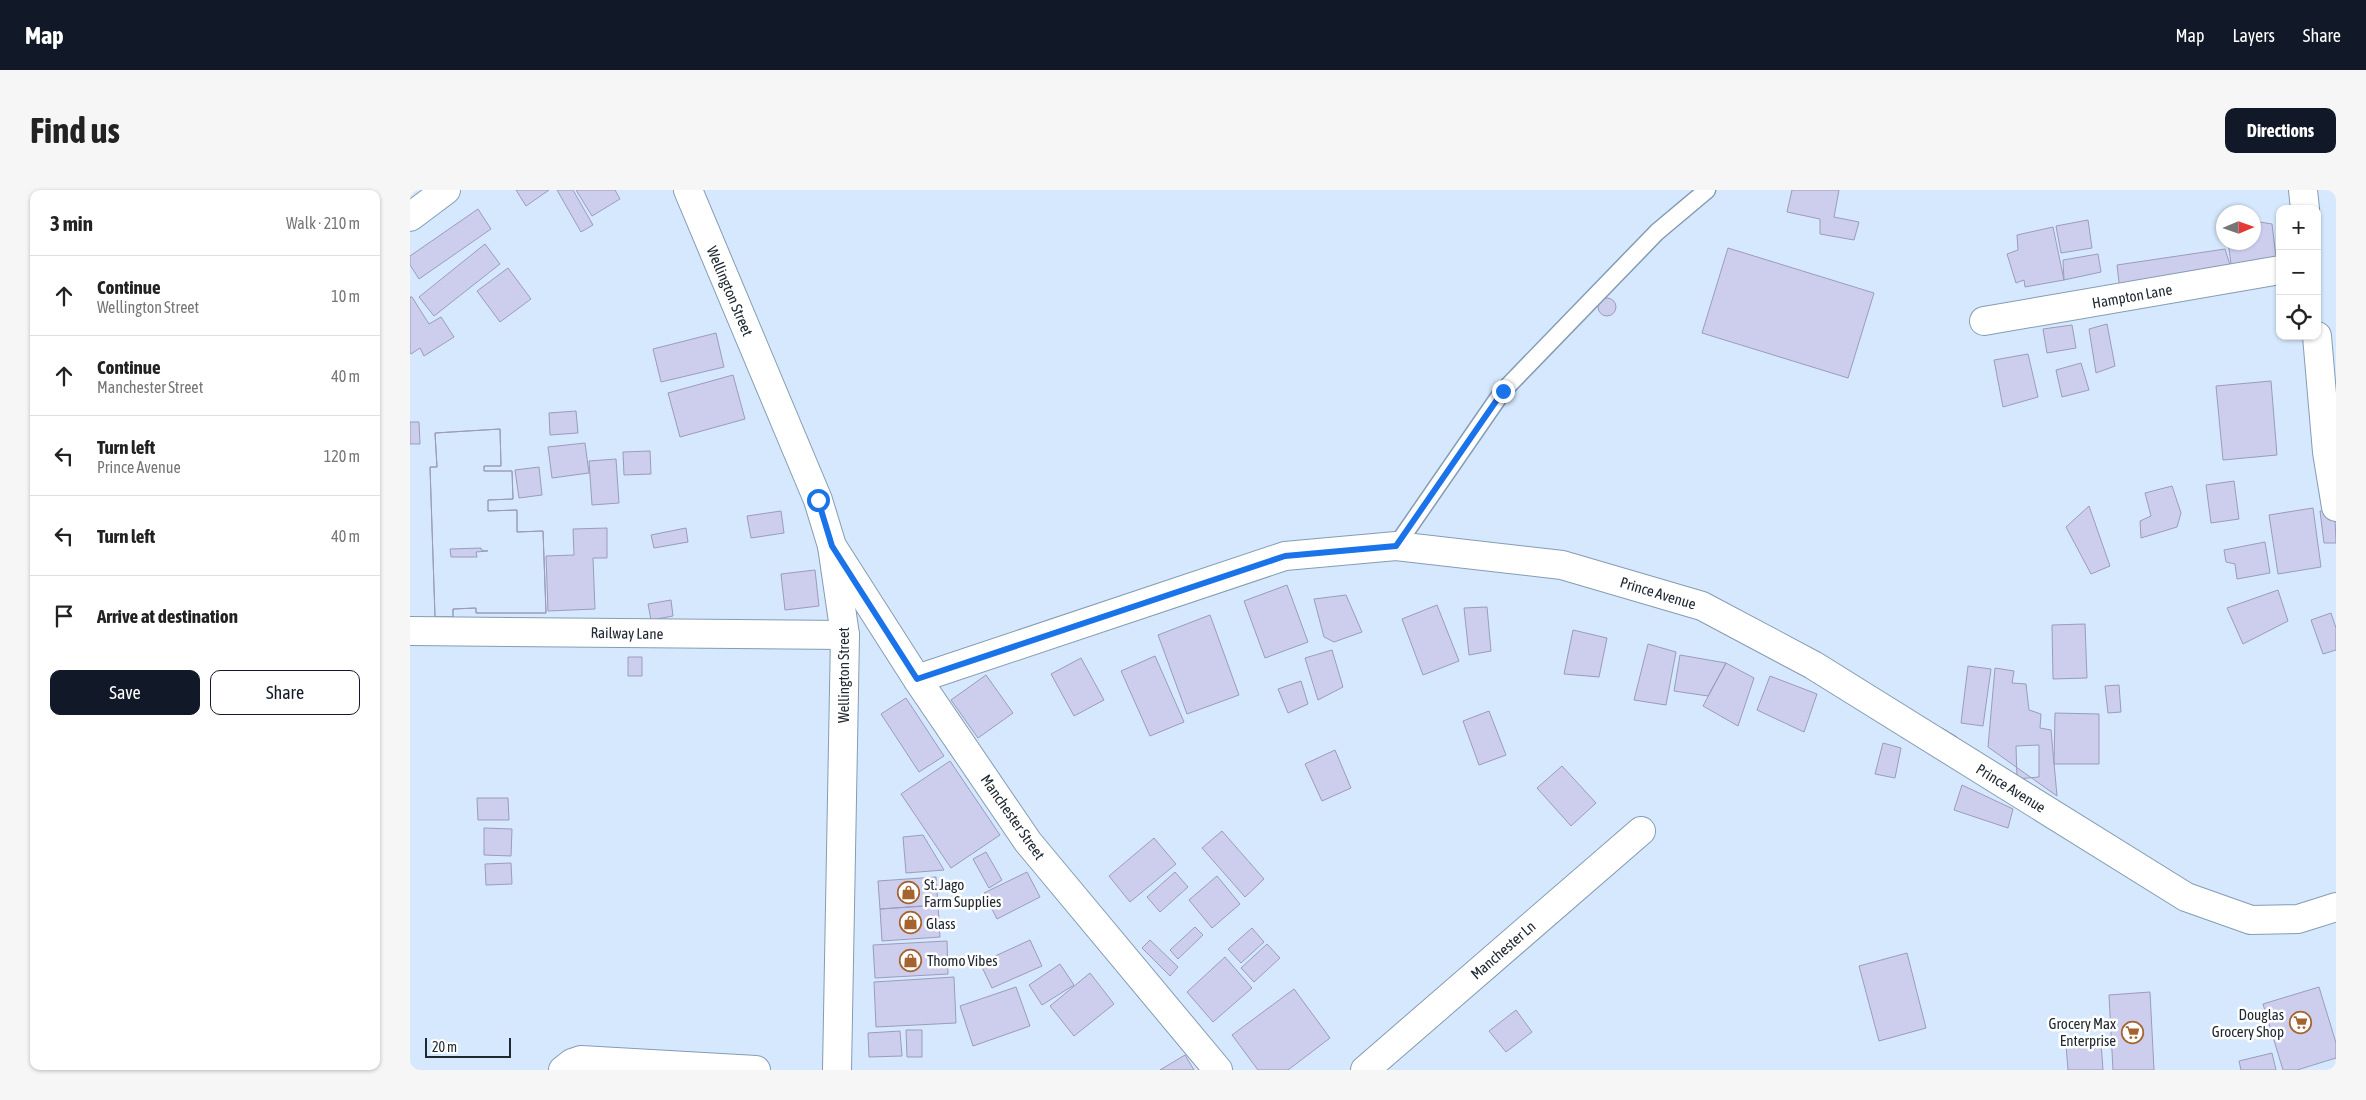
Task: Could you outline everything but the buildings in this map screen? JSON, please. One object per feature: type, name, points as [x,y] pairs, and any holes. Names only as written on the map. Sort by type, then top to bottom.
[{"type":"street","points":[[410,217],[446,190]]},
{"type":"street","name":"Wellington Street","points":[[688,190],[818,500],[832,546],[845,635],[837,1070]]},
{"type":"street","points":[[2303,190],[2305,205]]},
{"type":"street","name":"Hampton Lane","points":[[1984,321],[2276,271]]},
{"type":"street","points":[[2317,340],[2326,452],[2336,507]]},
{"type":"street","name":"Manchester Street","points":[[832,546],[917,679],[1028,842],[1218,1070]]},
{"type":"street","name":"Prince Avenue","points":[[917,679],[1285,556],[1396,546],[1562,565],[1702,606],[1813,665],[2186,897],[2252,920],[2298,919],[2336,907]]},
{"type":"street","name":"Railway Lane","points":[[410,631],[845,635]]},
{"type":"street","name":"Manchester Ln","points":[[1366,1070],[1641,831]]},
{"type":"street","points":[[564,1070],[572,1063],[581,1060],[756,1070]]},
{"type":"lane","points":[[1396,546],[1503,391],[1656,232],[1706,190]]},
{"type":"place","name":"St. Jago Farm Supplies","points":[[908,893]]},
{"type":"place","name":"Glass","points":[[910,923]]},
{"type":"place","name":"Thomo Vibes","points":[[911,960]]},
{"type":"place","name":"Douglas Grocery Shop","points":[[2300,1023]]},
{"type":"place","name":"Grocery Max Enterprise","points":[[2132,1032]]},
{"type":"route","points":[[818,500],[832,546],[917,679],[1285,556],[1396,546],[1503,391]]}]
